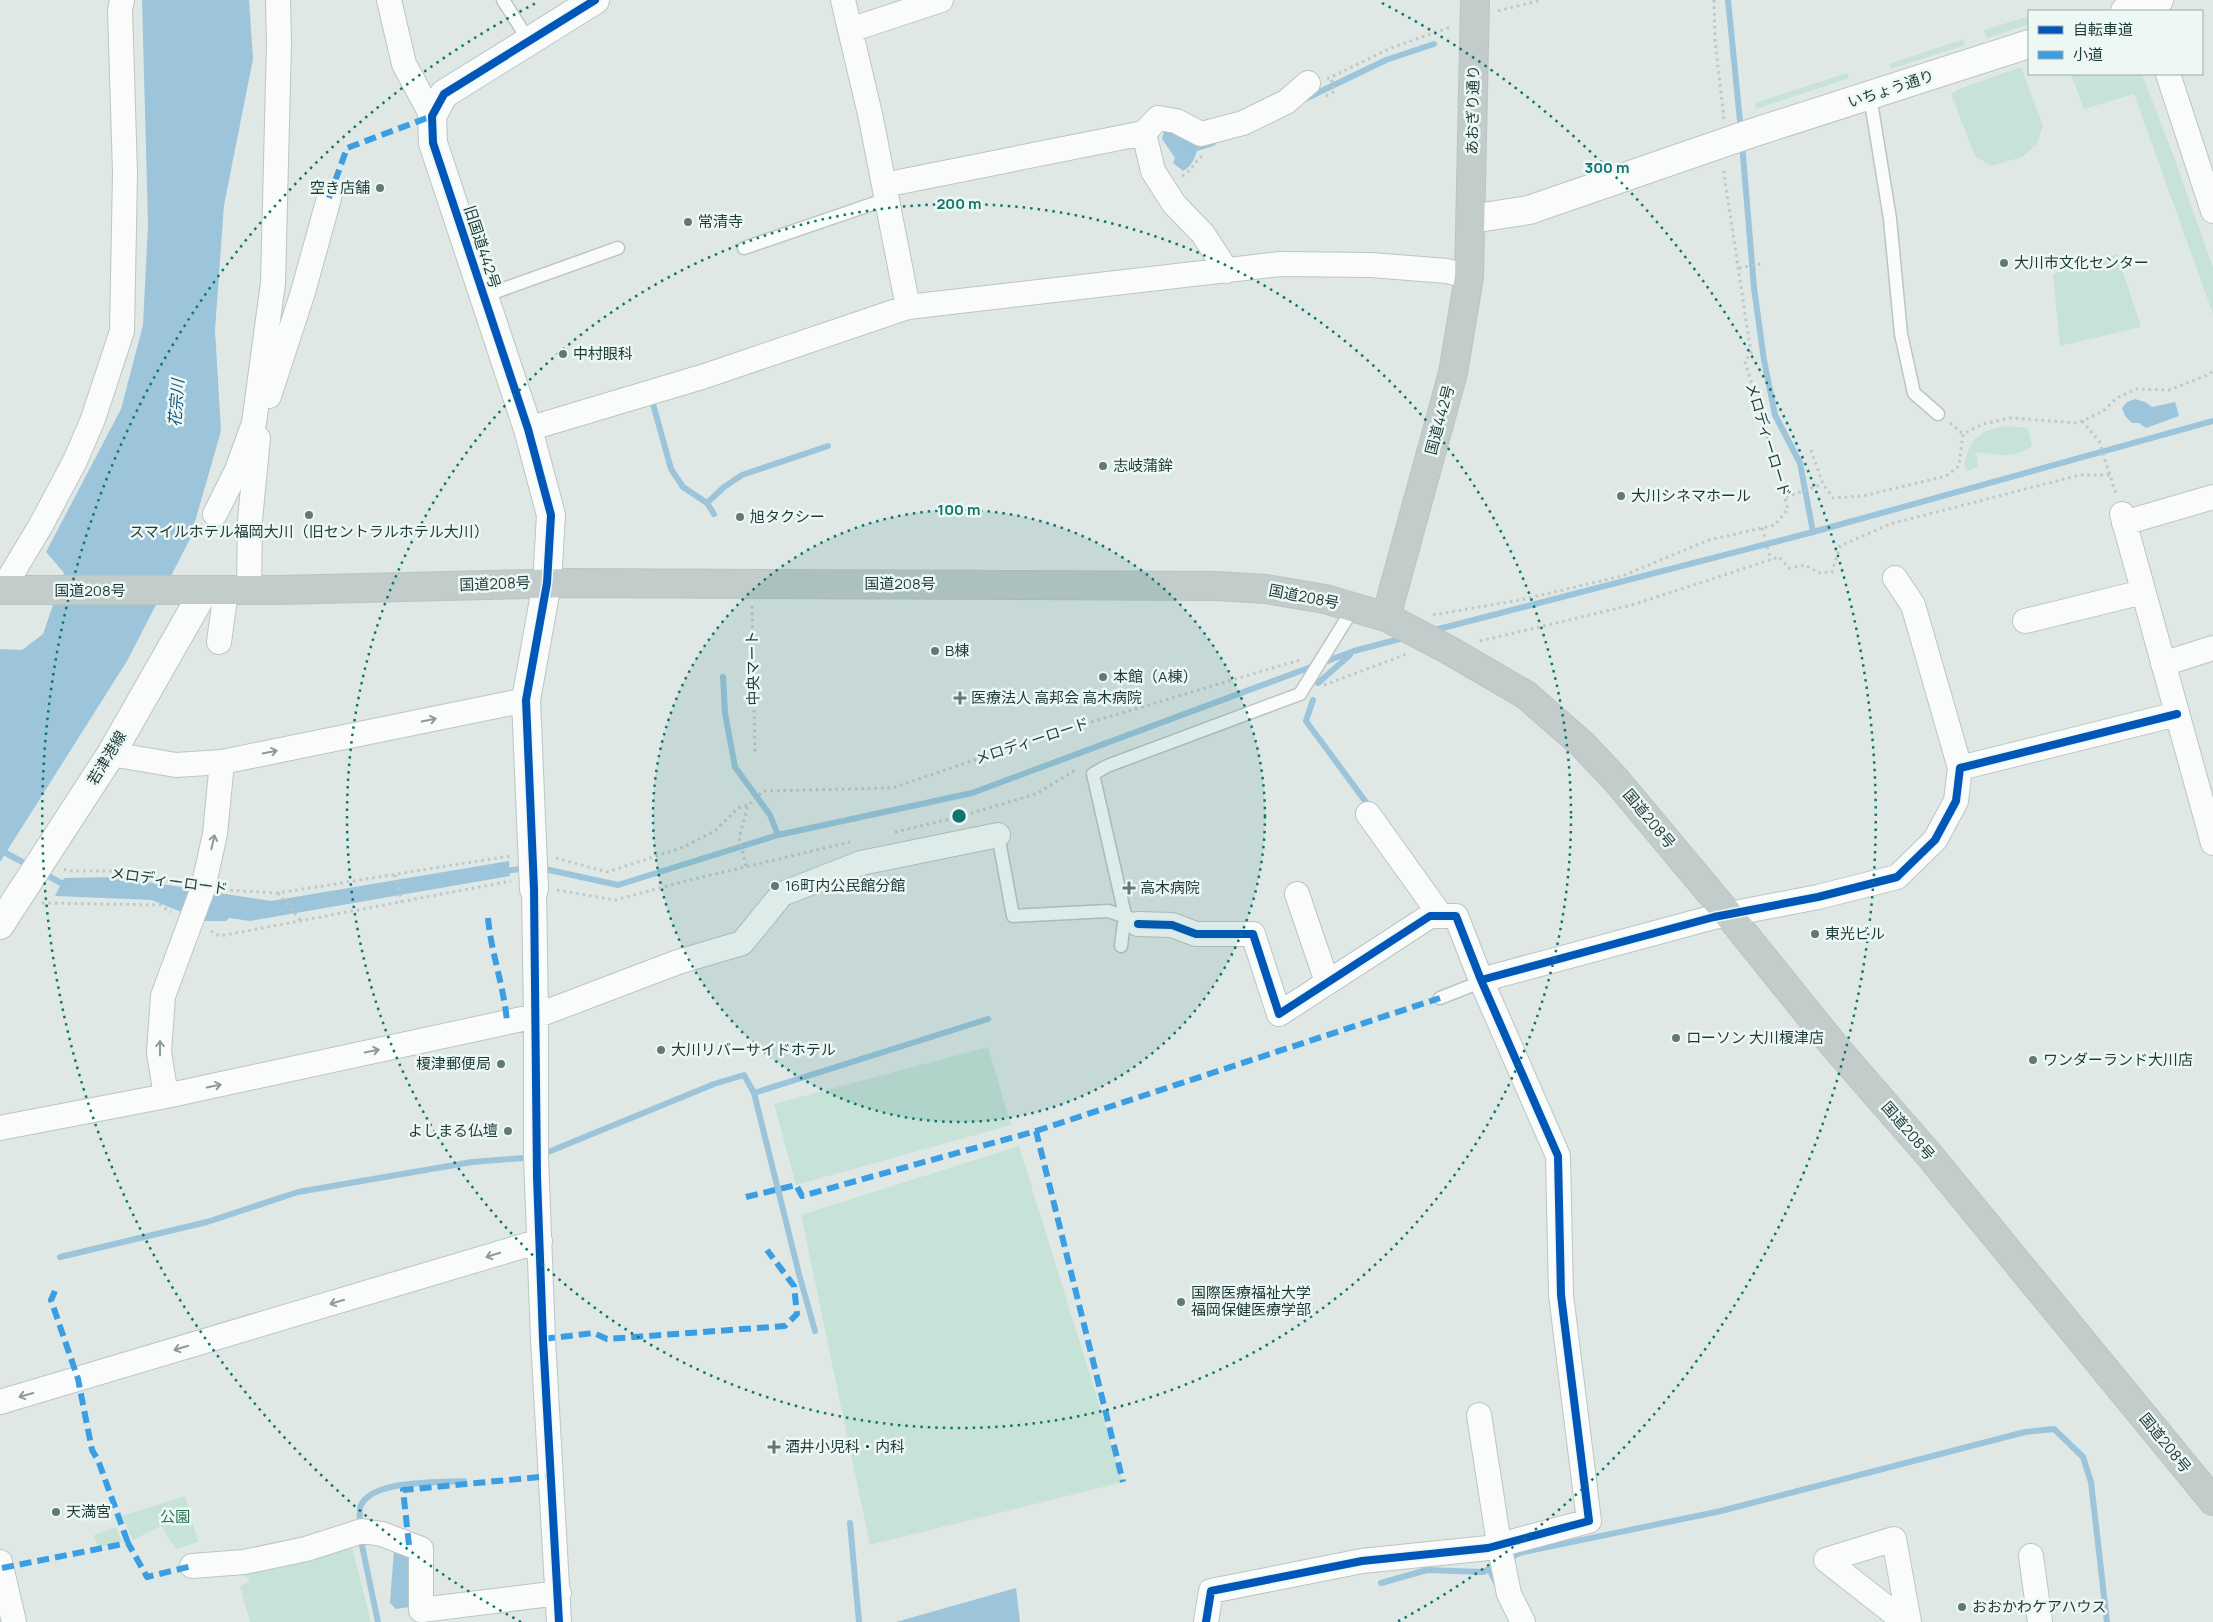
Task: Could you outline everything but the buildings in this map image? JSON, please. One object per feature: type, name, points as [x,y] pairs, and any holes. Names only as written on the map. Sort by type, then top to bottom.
[{"type":"highway","name":"あおぎり通り","points":[[1471,219],[1482,7]]},
{"type":"highway","name":"国道442号","points":[[1391,620],[1453,372],[1469,277],[1471,219]]},
{"type":"highway","name":"国道208号","points":[[4,591],[227,591],[547,583],[1217,586],[1266,589],[1326,599],[1391,620],[1460,646],[1526,695],[1581,743],[1616,780],[1728,914],[1836,1048],[1936,1163],[2213,1501]]},
{"type":"street","points":[[4,591],[75,461],[93,419],[122,331],[125,173],[120,10],[122,0]]},
{"type":"street","points":[[219,642],[227,591],[250,529],[256,432],[273,283],[279,42],[278,0]]},
{"type":"street","points":[[389,0],[404,64],[432,116]]},
{"type":"street","points":[[432,116],[444,94],[595,0]]},
{"type":"street","points":[[844,0],[870,114],[908,307]]},
{"type":"street","points":[[850,30],[941,0]]},
{"type":"street","name":"いちょう通り","points":[[1471,219],[1529,210],[1736,134],[1870,96],[2028,44]]},
{"type":"street","points":[[2168,75],[2213,211]]},
{"type":"street","points":[[885,192],[1144,133],[1158,118],[1176,121],[1201,134],[1243,123],[1286,102],[1319,80]]},
{"type":"street","name":"旧国道442号","points":[[432,116],[433,142],[528,430],[551,515],[547,583],[526,700],[533,866]]},
{"type":"street","points":[[1144,133],[1153,171],[1174,204],[1202,234],[1227,271]]},
{"type":"street","points":[[215,514],[256,432],[303,292],[329,198]]},
{"type":"street","points":[[528,430],[706,376],[908,307],[1280,264],[1371,265],[1447,271],[1469,277]]},
{"type":"street","points":[[2213,497],[2123,518],[2213,843]]},
{"type":"street","points":[[1480,982],[1728,914],[1818,897],[1897,877],[1935,840],[1956,801],[1960,768],[1912,605],[1895,578]]},
{"type":"street","name":"若津港線","points":[[2,923],[53,862],[111,754],[227,591]]},
{"type":"street","points":[[2026,621],[2143,592]]},
{"type":"street","points":[[2163,664],[2213,648]]},
{"type":"street","points":[[111,754],[176,765],[222,762],[526,700]]},
{"type":"street","points":[[1960,768],[2177,714]]},
{"type":"street","points":[[166,1096],[159,1052],[163,996],[202,889],[215,834],[222,762]]},
{"type":"street","points":[[1368,814],[1441,916]]},
{"type":"street","points":[[0,1128],[166,1096],[536,1016],[678,962],[742,943],[782,894],[861,863],[998,836]]},
{"type":"street","points":[[533,866],[536,1157],[550,1476],[560,1622]]},
{"type":"street","points":[[1297,894],[1327,982]]},
{"type":"street","points":[[1132,919],[1172,925],[1196,934],[1253,934],[1278,1014],[1430,916],[1456,916],[1480,982],[1558,1156],[1561,1295],[1589,1520],[1488,1548],[1362,1561],[1211,1591],[1206,1622]]},
{"type":"street","points":[[0,1402],[540,1241]]},
{"type":"street","points":[[1479,1415],[1499,1544],[1509,1594],[1523,1622]]},
{"type":"street","points":[[192,1566],[244,1562],[288,1553],[362,1531],[382,1534],[421,1549],[421,1610],[559,1593]]},
{"type":"street","points":[[1904,1622],[1826,1560],[1894,1539],[1909,1622]]},
{"type":"street","points":[[2031,1556],[2040,1622]]},
{"type":"street","points":[[0,1562],[14,1622]]},
{"type":"lane","points":[[503,0],[529,41]]},
{"type":"lane","points":[[1870,96],[1890,219],[1902,334],[1912,384],[1914,393],[1938,414]]},
{"type":"lane","points":[[744,248],[885,192]]},
{"type":"lane","points":[[484,296],[618,248]]},
{"type":"lane","points":[[1121,946],[1132,919],[1093,774],[1106,766],[1300,694],[1354,608]]},
{"type":"lane","points":[[998,836],[1013,916],[1108,911],[1132,919]]},
{"type":"lane","points":[[1440,998],[1480,982]]},
{"type":"path","points":[[1482,7],[1541,0]]},
{"type":"path","points":[[1714,0],[1715,40],[1736,134]]},
{"type":"path","points":[[1319,80],[1335,91]]},
{"type":"path","points":[[1739,268],[1760,264]]},
{"type":"path","points":[[1811,450],[1823,484],[1834,498],[1863,496],[1946,476],[1959,466],[1963,434],[1983,424],[2010,418],[2078,423],[2104,411],[2117,398],[2136,389],[2169,390],[2208,375],[2213,371]]},
{"type":"path","points":[[2082,421],[2099,441],[2123,518]]},
{"type":"path","points":[[1460,646],[1632,605],[1779,557],[1788,568],[1805,565],[1819,574],[1832,572],[1840,546],[1890,524],[2080,475],[2110,475]]},
{"type":"path","points":[[1786,497],[1823,484]]},
{"type":"path","points":[[1762,528],[1771,560]]},
{"type":"path","points":[[1300,694],[1408,654]]},
{"type":"path","points":[[887,833],[962,816],[1036,794],[1070,773]]},
{"type":"path","points":[[746,866],[739,838],[748,805]]},
{"type":"path","points":[[395,875],[402,902]]},
{"type":"path","points":[[278,893],[301,921]]},
{"type":"green space","points":[[2028,16],[2028,24],[1987,38],[1984,30]]},
{"type":"green space","points":[[1964,39],[1965,45],[1891,69],[1889,64]]},
{"type":"green space","points":[[2021,67],[2043,126],[2037,144],[2022,157],[1991,166],[1975,156],[1951,94],[1959,89]]},
{"type":"green space","points":[[1847,73],[1849,78],[1756,109],[1755,103]]},
{"type":"green space","points":[[2071,75],[2142,75],[2213,267],[2213,314],[2134,94],[2084,109]]},
{"type":"green space","points":[[2117,254],[2141,327],[2060,346],[2053,274]]},
{"type":"green space","points":[[1999,427],[2028,428],[2032,446],[2019,453],[2005,455],[1976,452],[1978,467],[1967,471],[1964,465],[1970,448],[1978,436]]},
{"type":"green space","points":[[988,1047],[1011,1125],[796,1185],[774,1104]]},
{"type":"green space","points":[[1019,1146],[1123,1482],[870,1545],[801,1215]]},
{"type":"green space","name":"公園","points":[[185,1496],[198,1542],[176,1549],[161,1526],[133,1540],[122,1516]]},
{"type":"green space","points":[[116,1527],[122,1542],[98,1547],[94,1535]]},
{"type":"green space","points":[[351,1544],[371,1622],[250,1622],[240,1586],[250,1582],[242,1571]]},
{"type":"water","name":"花宗川","points":[[142,0],[249,0],[253,59],[224,205],[215,330],[221,431],[190,539],[127,661],[0,862],[0,649],[22,650],[43,634],[64,573],[46,552],[121,409],[143,325],[148,225]]},
{"type":"water","points":[[1175,126],[1198,142],[1197,150],[1190,166],[1183,171],[1173,163],[1175,158],[1162,139],[1164,131]]},
{"type":"water","points":[[2135,399],[2145,402],[2152,407],[2175,402],[2179,416],[2146,428],[2139,423],[2132,423],[2125,416],[2122,408],[2127,402]]},
{"type":"water","points":[[509,861],[510,876],[250,921],[229,918],[226,921],[203,921],[152,900],[55,896],[64,878],[117,877],[271,901]]},
{"type":"water","points":[[394,1549],[413,1552],[416,1606],[396,1609],[390,1603]]},
{"type":"water","points":[[1016,1588],[1020,1622],[896,1622]]},
{"type":"waterway","points":[[1728,0],[1741,131]]},
{"type":"waterway","points":[[1303,100],[1386,60],[1434,44]]},
{"type":"waterway","points":[[1191,150],[1213,143]]},
{"type":"waterway","points":[[1742,143],[1754,288],[1764,360],[1775,415],[1800,463],[1813,532]]},
{"type":"waterway","points":[[653,404],[671,469],[683,487],[707,503],[724,487],[742,475],[828,446]]},
{"type":"waterway","points":[[1431,631],[1813,532],[2213,421]]},
{"type":"waterway","points":[[707,503],[714,514]]},
{"type":"waterway","points":[[540,868],[618,885],[778,835],[972,793],[1354,651],[1407,637]]},
{"type":"waterway","points":[[1318,683],[1350,655]]},
{"type":"waterway","points":[[723,677],[725,713],[735,767],[770,815],[778,835]]},
{"type":"waterway","points":[[1313,700],[1306,721],[1371,809]]},
{"type":"waterway","points":[[0,850],[30,866]]},
{"type":"waterway","points":[[503,871],[528,868]]},
{"type":"waterway","points":[[41,872],[68,885]]},
{"type":"waterway","points":[[815,1331],[754,1093],[988,1019]]},
{"type":"waterway","points":[[60,1257],[207,1222],[298,1192],[472,1162],[536,1157],[714,1084],[744,1075],[754,1093]]},
{"type":"waterway","points":[[1508,1559],[1519,1553],[1721,1511],[2025,1432],[2054,1429],[2083,1457],[2091,1482],[2107,1622]]},
{"type":"waterway","points":[[360,1528],[361,1505],[368,1497],[379,1491],[408,1484],[464,1481]]},
{"type":"waterway","points":[[850,1523],[859,1622]]},
{"type":"waterway","points":[[360,1536],[378,1622]]},
{"type":"waterway","points":[[1381,1583],[1427,1570],[1483,1572],[1489,1569],[1497,1584]]},
{"type":"marked path","points":[[329,198],[347,148],[432,116]]},
{"type":"marked path","points":[[488,918],[507,1022]]},
{"type":"marked path","points":[[1036,1131],[1440,998]]},
{"type":"marked path","points":[[746,1197],[796,1185],[802,1196],[1036,1131],[1123,1482]]},
{"type":"marked path","points":[[543,1339],[594,1333],[607,1339],[785,1326],[797,1314],[794,1286],[767,1250]]},
{"type":"marked path","points":[[55,1291],[51,1300],[78,1379],[92,1450],[98,1460],[128,1543]]},
{"type":"marked path","points":[[409,1545],[403,1490],[550,1476]]},
{"type":"marked path","points":[[2,1568],[128,1543],[147,1577],[192,1566]]},
{"type":"cycle path","points":[[559,1622],[543,1339],[537,1177],[534,889],[526,700],[547,583],[551,515],[528,429],[433,143],[432,116],[444,94],[595,0]]},
{"type":"cycle path","points":[[1138,924],[1172,925],[1196,934],[1253,934],[1279,1014],[1430,916],[1456,916],[1481,980],[1714,917],[1818,897],[1897,877],[1935,840],[1956,801],[1960,768],[2177,714]]},
{"type":"cycle path","points":[[1206,1622],[1211,1591],[1362,1561],[1488,1548],[1589,1521],[1561,1295],[1558,1156],[1481,980]]},
{"type":"place","name":"空き店舗","points":[[380,188]]},
{"type":"place","name":"常清寺","points":[[688,222]]},
{"type":"place","name":"大川市文化センター","points":[[2004,263]]},
{"type":"place","name":"中村眼科","points":[[563,354]]},
{"type":"place","name":"志岐蒲鉾","points":[[1103,466]]},
{"type":"place","name":"大川シネマホール","points":[[1621,496]]},
{"type":"place","name":"スマイルホテル福岡大川（旧セントラルホテル大川）","points":[[309,515]]},
{"type":"place","name":"旭タクシー","points":[[740,517]]},
{"type":"place","name":"B棟","points":[[935,651]]},
{"type":"place","name":"本館（A棟）","points":[[1103,677]]},
{"type":"place","name":"医療法人 高邦会 高木病院","points":[[960,698]]},
{"type":"place","name":"16町内公民館分館","points":[[775,886]]},
{"type":"place","name":"高木病院","points":[[1129,888]]},
{"type":"place","name":"東光ビル","points":[[1815,934]]},
{"type":"place","name":"ローソン 大川榎津店","points":[[1676,1038]]},
{"type":"place","name":"大川リバーサイドホテル","points":[[661,1050]]},
{"type":"place","name":"ワンダーランド大川店","points":[[2033,1060]]},
{"type":"place","name":"榎津郵便局","points":[[501,1064]]},
{"type":"place","name":"よしまる仏壇","points":[[508,1131]]},
{"type":"place","name":"国際医療福祉大学 福岡保健医療学部","points":[[1181,1302]]},
{"type":"place","name":"酒井小児科・内科","points":[[774,1447]]},
{"type":"place","name":"天満宮","points":[[56,1512]]},
{"type":"place","name":"おおかわケアハウス","points":[[1962,1607]]}]
